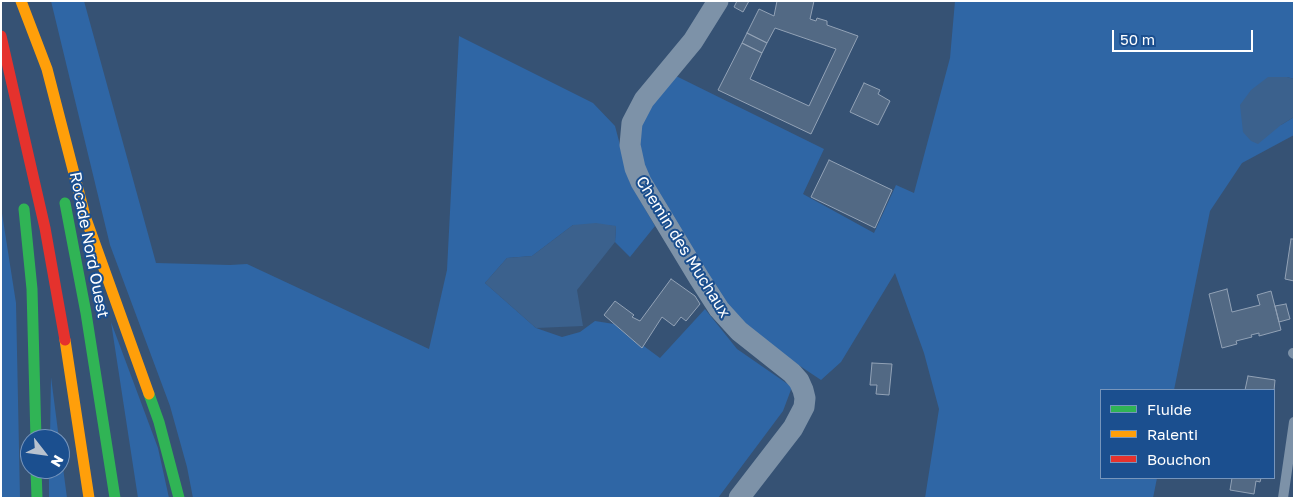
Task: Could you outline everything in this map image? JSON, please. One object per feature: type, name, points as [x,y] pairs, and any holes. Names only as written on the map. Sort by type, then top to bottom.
[{"type":"highway","points":[[20,1],[39,82]]},
{"type":"highway","points":[[20,1],[47,69],[85,216],[159,422],[179,498]]},
{"type":"highway","points":[[1,36],[32,167],[57,294],[89,498]]},
{"type":"highway","points":[[19,111],[19,162]]},
{"type":"highway","name":"Rocade Nord Ouest","points":[[63,189],[86,313],[115,498]]},
{"type":"highway","points":[[22,193],[32,289],[36,429]]},
{"type":"highway","points":[[36,479],[37,498]]},
{"type":"street","name":"Chemin des Muchaux","points":[[718,1],[693,41],[644,100],[632,123],[630,146],[635,168],[641,182],[715,303],[739,331],[792,373],[799,381],[803,390],[805,398],[804,407],[793,428],[740,498]]},
{"type":"lane","points":[[1283,498],[1294,422]]},
{"type":"shaded area","points":[[51,1],[84,1],[156,263],[247,264],[429,349],[447,270],[459,36],[593,103],[615,126],[630,183],[655,226],[630,257],[615,242],[616,226],[573,225],[532,256],[507,258],[485,283],[536,328],[562,337],[580,332],[595,321],[614,324],[660,358],[705,309],[737,349],[792,387],[783,411],[718,498],[193,498],[187,467],[170,406],[110,245]]},
{"type":"shaded area","points":[[955,1],[1294,1],[1294,79],[1287,77],[1281,125],[1294,117],[1294,135],[1242,163],[1210,211],[1174,389],[1100,389],[1100,479],[1157,479],[1153,498],[925,498],[939,409],[924,353],[895,273],[841,362],[821,380],[752,334],[737,319],[648,183],[637,130],[646,109],[676,76],[824,149],[803,194],[874,233],[896,185],[914,193],[950,58]]},
{"type":"shaded area","points":[[1268,77],[1294,79],[1294,117],[1258,144],[1251,141],[1243,132],[1240,105],[1251,90]]},
{"type":"shaded area","points":[[1,207],[16,303],[20,498],[1,498]]},
{"type":"shaded area","points":[[596,223],[616,226],[615,242],[577,290],[583,326],[536,328],[485,283],[507,258],[532,256],[573,225]]},
{"type":"shaded area","points":[[111,322],[158,448],[169,498],[138,498]]},
{"type":"shaded area","points":[[51,377],[58,429],[50,429]]},
{"type":"shaded area","points":[[49,479],[64,479],[67,498],[49,498]]},
{"type":"building","points":[[737,1],[749,1],[743,12],[734,7]]},
{"type":"building","points":[[777,1],[814,1],[810,19],[816,21],[817,18],[827,21],[827,25],[858,36],[811,134],[718,90],[742,43],[762,53],[750,79],[809,106],[836,49],[775,28],[767,43],[747,33],[759,9],[774,16]]},
{"type":"building","points":[[747,33],[767,43],[762,53],[742,43]]},
{"type":"building","points":[[864,83],[880,90],[878,94],[890,101],[878,125],[850,112]]},
{"type":"building","points":[[829,160],[892,190],[875,228],[811,197]]},
{"type":"building","points":[[1291,239],[1294,239],[1294,281],[1285,279]]},
{"type":"building","points":[[671,279],[695,296],[700,304],[686,321],[681,317],[674,326],[662,317],[642,348],[604,315],[615,301],[634,315],[632,317],[640,321]]},
{"type":"building","points":[[1227,289],[1232,312],[1260,305],[1257,295],[1271,291],[1281,330],[1259,336],[1259,333],[1251,335],[1252,337],[1236,341],[1237,344],[1222,348],[1209,294]]},
{"type":"building","points":[[1286,304],[1290,319],[1279,322],[1275,306]]},
{"type":"building","points":[[872,363],[892,364],[889,395],[876,394],[877,385],[870,385]]},
{"type":"building","points":[[1248,376],[1275,380],[1274,389],[1245,389]]},
{"type":"building","points":[[1232,479],[1261,479],[1260,482],[1256,481],[1254,494],[1230,490]]},
{"type":"traffic: fast","points":[[65,203],[86,313],[115,498]]},
{"type":"traffic: fast","points":[[24,209],[32,289],[36,429]]},
{"type":"traffic: fast","points":[[149,394],[159,422],[179,498]]},
{"type":"traffic: fast","points":[[36,479],[37,498]]},
{"type":"traffic: slow","points":[[21,1],[47,69],[85,216],[149,394]]},
{"type":"traffic: slow","points":[[65,340],[89,498]]},
{"type":"traffic: jam","points":[[1,36],[45,228],[65,340]]}]
